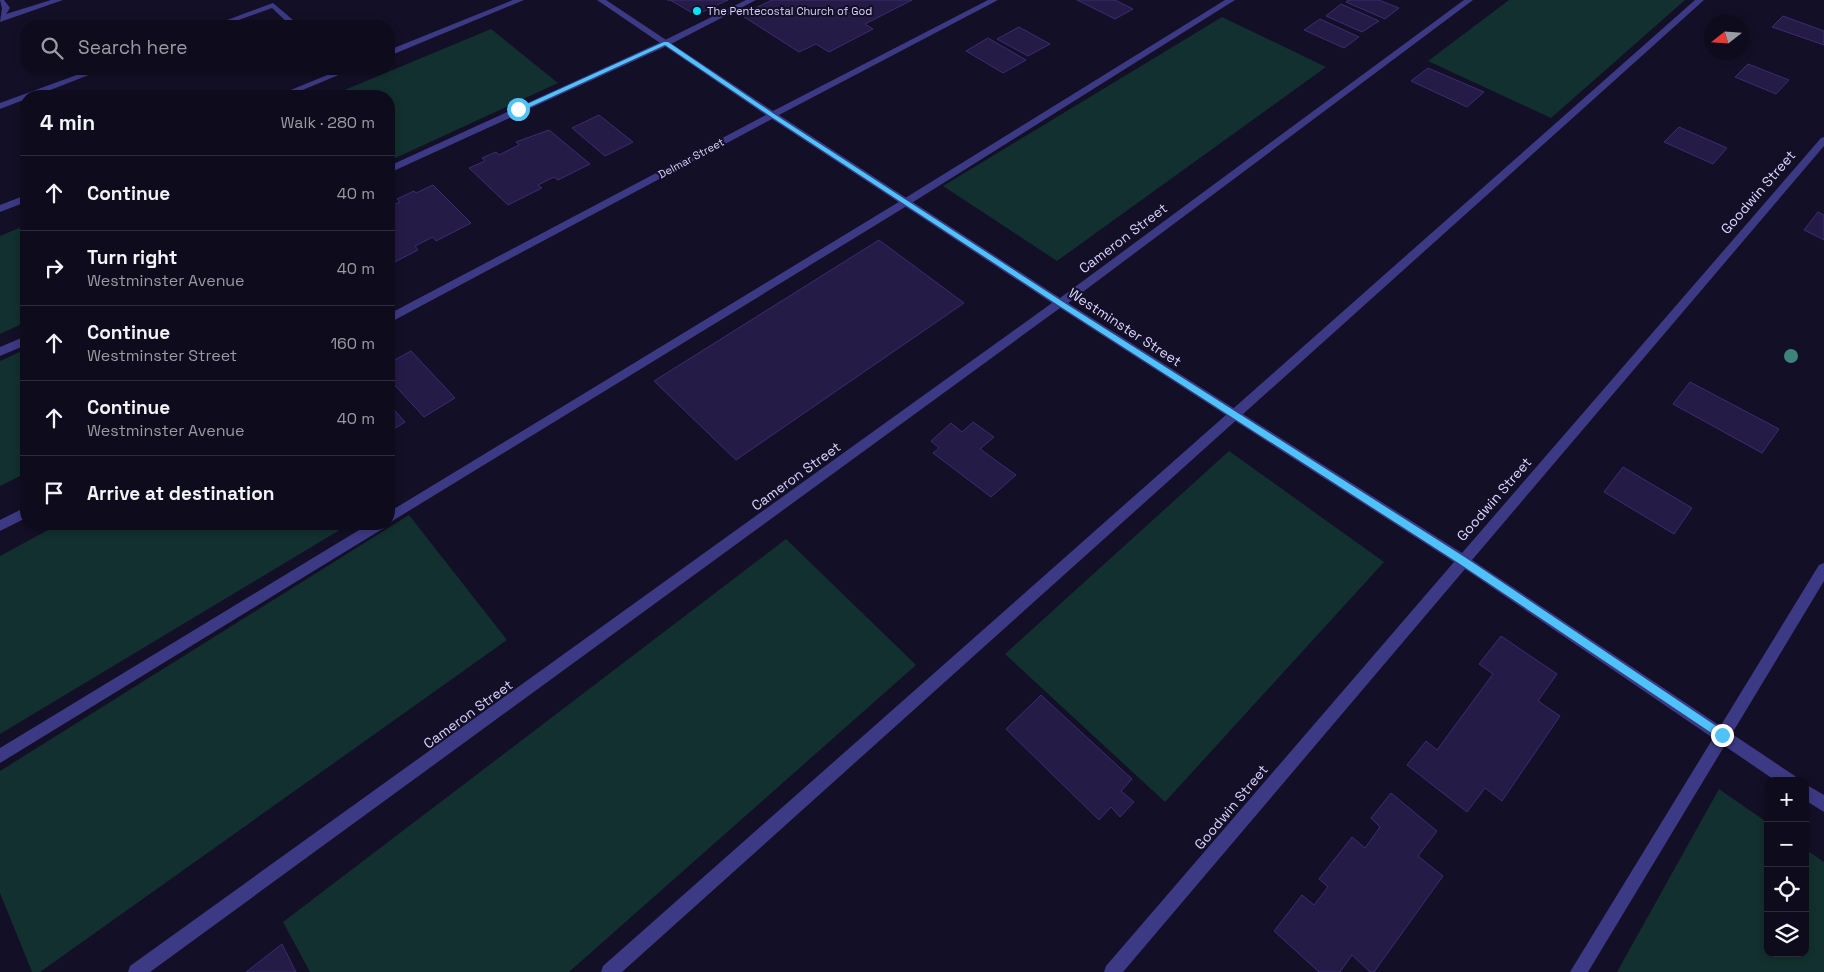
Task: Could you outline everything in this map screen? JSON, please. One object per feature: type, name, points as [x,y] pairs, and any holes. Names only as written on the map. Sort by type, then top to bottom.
[{"type":"street","points":[[0,18],[59,0]]},
{"type":"street","points":[[395,51],[520,0]]},
{"type":"street","name":"Westminster Street","points":[[601,0],[772,115],[1060,303],[1463,561],[1784,777]]},
{"type":"street","points":[[395,167],[666,43],[752,0]]},
{"type":"street","name":"Delmar Street","points":[[395,316],[772,115],[994,0]]},
{"type":"street","points":[[395,514],[1232,0]]},
{"type":"street","name":"Cameron Street","points":[[136,972],[1060,303],[1469,0]]},
{"type":"street","points":[[610,972],[1700,0]]},
{"type":"street","points":[[0,1],[6,8],[0,18]]},
{"type":"street","points":[[232,20],[273,5],[289,20]]},
{"type":"street","points":[[43,90],[84,75]]},
{"type":"street","points":[[295,90],[331,75]]},
{"type":"street","points":[[0,106],[20,99]]},
{"type":"street","name":"Goodwin Street","points":[[1112,972],[1824,140]]},
{"type":"street","points":[[0,209],[20,201]]},
{"type":"street","points":[[0,352],[20,343]]},
{"type":"street","points":[[0,526],[20,515]]},
{"type":"street","points":[[0,756],[369,530]]},
{"type":"street","points":[[1578,972],[1824,569]]},
{"type":"street","points":[[1809,794],[1824,804]]},
{"type":"green space","points":[[1509,0],[1685,0],[1551,118],[1428,61]]},
{"type":"green space","points":[[1222,17],[1326,67],[1057,261],[943,186]]},
{"type":"green space","points":[[491,29],[558,83],[395,158],[395,90],[344,90],[380,75],[395,75],[395,69]]},
{"type":"green space","points":[[20,228],[20,325],[0,334],[0,236]]},
{"type":"green space","points":[[20,352],[20,476],[0,486],[0,361]]},
{"type":"green space","points":[[1229,451],[1384,562],[1165,802],[1005,654]]},
{"type":"green space","points":[[409,515],[507,640],[40,972],[32,972],[0,893],[0,771],[385,530],[395,530],[395,524]]},
{"type":"green space","points":[[48,530],[340,530],[0,734],[0,556]]},
{"type":"green space","points":[[786,539],[916,665],[569,972],[310,972],[283,922]]},
{"type":"green space","points":[[1719,789],[1764,820],[1764,957],[1809,957],[1809,852],[1824,862],[1824,972],[1617,972]]},
{"type":"building","name":"The Pentecostal Church of God","points":[[670,0],[728,0],[696,15]]},
{"type":"building","points":[[772,0],[912,0],[865,24],[873,29],[829,52],[816,44],[799,52],[741,15]]},
{"type":"building","points":[[1077,0],[1115,0],[1133,9],[1115,19]]},
{"type":"building","points":[[1348,0],[1379,0],[1399,8],[1385,19],[1346,2]]},
{"type":"building","points":[[1341,4],[1379,21],[1362,32],[1326,16]]},
{"type":"building","points":[[1783,16],[1824,31],[1824,45],[1772,27]]},
{"type":"building","points":[[1320,19],[1359,37],[1344,48],[1304,30]]},
{"type":"building","points":[[1019,27],[1050,44],[1028,56],[997,39]]},
{"type":"building","points":[[988,38],[1026,60],[1003,73],[966,51]]},
{"type":"building","points":[[1748,64],[1789,80],[1776,94],[1735,77]]},
{"type":"building","points":[[1428,68],[1484,92],[1467,107],[1411,81]]},
{"type":"building","points":[[599,115],[633,142],[605,156],[572,128]]},
{"type":"building","points":[[1679,127],[1727,148],[1713,164],[1664,142]]},
{"type":"building","points":[[549,130],[590,164],[558,180],[554,177],[538,185],[542,188],[508,205],[469,168],[485,161],[482,158],[496,152],[499,155],[519,145],[516,142]]},
{"type":"building","points":[[433,185],[471,223],[436,241],[433,237],[415,246],[418,250],[395,262],[395,204],[400,202],[397,199],[414,191],[416,193]]},
{"type":"building","points":[[1818,212],[1824,215],[1824,240],[1804,230]]},
{"type":"building","points":[[879,240],[964,303],[736,460],[654,381]]},
{"type":"building","points":[[411,351],[455,398],[424,417],[395,386],[395,360]]},
{"type":"building","points":[[1690,382],[1779,429],[1762,453],[1673,404]]},
{"type":"building","points":[[395,411],[405,422],[395,428]]},
{"type":"building","points":[[973,422],[994,437],[980,449],[1016,475],[991,497],[933,453],[939,448],[931,441],[951,423],[962,432]]},
{"type":"building","points":[[1623,467],[1692,508],[1674,534],[1604,492]]},
{"type":"building","points":[[1501,636],[1557,674],[1538,701],[1560,716],[1502,801],[1485,788],[1467,812],[1407,765],[1426,741],[1437,750],[1493,674],[1479,664]]},
{"type":"building","points":[[1041,695],[1132,779],[1121,791],[1134,802],[1120,817],[1111,807],[1099,820],[1006,729]]},
{"type":"building","points":[[1391,793],[1437,831],[1418,856],[1443,876],[1374,972],[1370,972],[1352,955],[1340,972],[1319,972],[1274,931],[1302,895],[1314,905],[1328,887],[1319,879],[1352,837],[1365,848],[1380,827],[1371,818]]},
{"type":"building","points":[[282,944],[296,972],[246,972]]},
{"type":"place","name":"The Pentecostal Church of God","points":[[697,11]]},
{"type":"route","points":[[518,109],[666,43],[772,115],[1060,303],[1463,561],[1722,735]]}]
